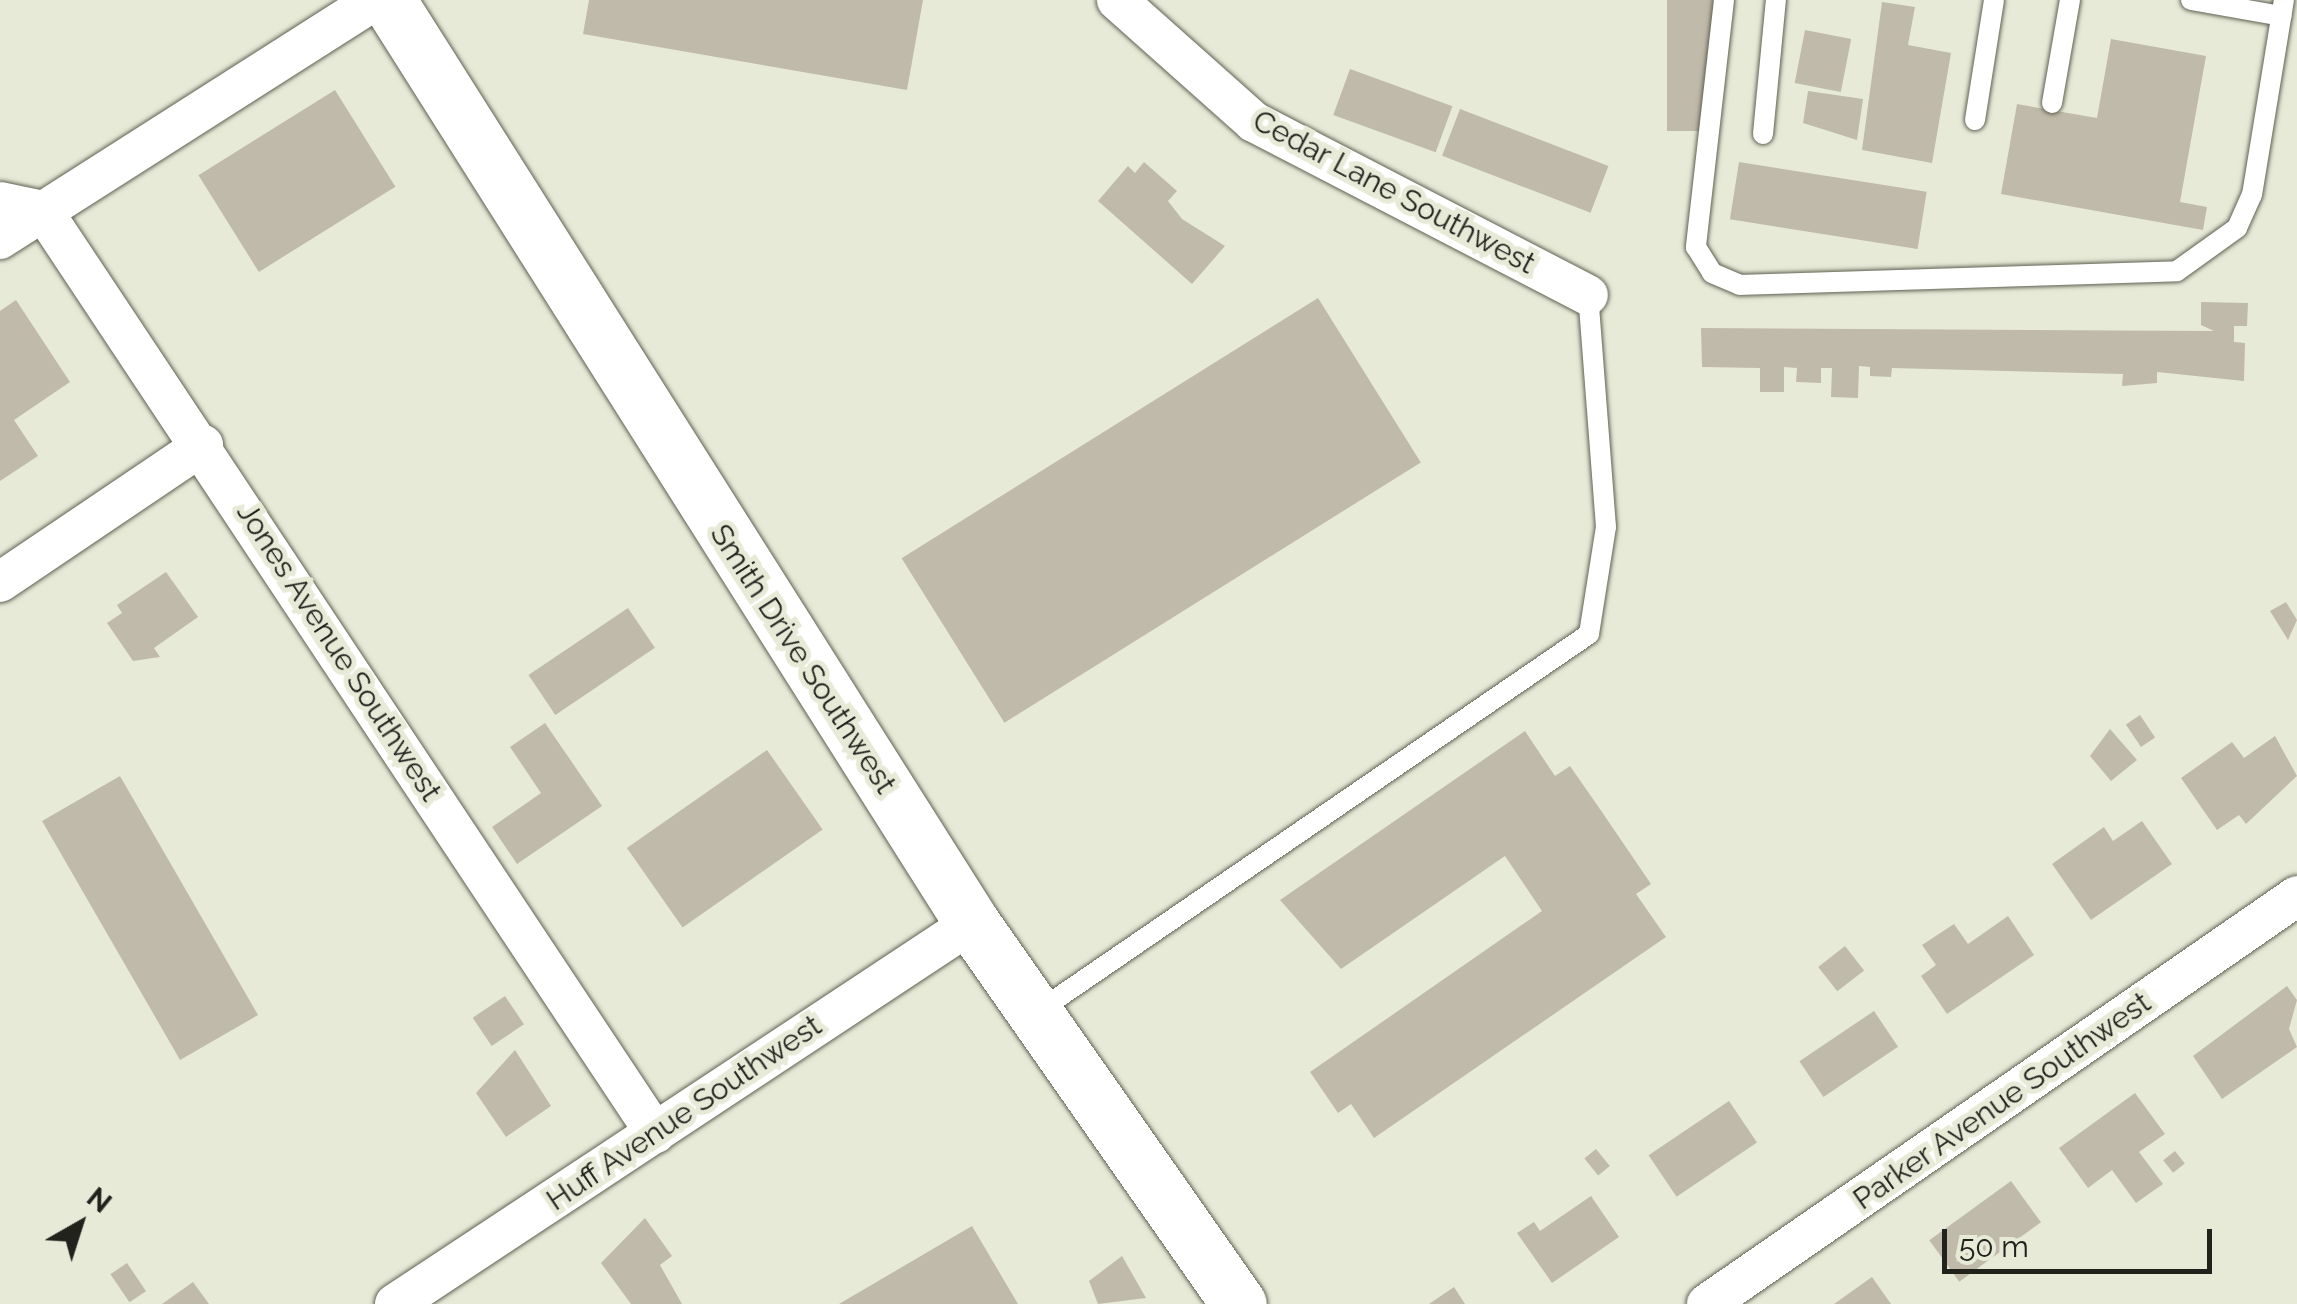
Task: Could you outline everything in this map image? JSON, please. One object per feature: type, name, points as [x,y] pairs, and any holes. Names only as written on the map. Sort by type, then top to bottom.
[{"type":"street","points":[[0,239],[375,0]]},
{"type":"street","name":"Smith Drive Southwest","points":[[388,0],[972,922],[1239,1304]]},
{"type":"street","name":"Cedar Lane Southwest","points":[[1117,0],[1254,122],[1588,295]]},
{"type":"street","points":[[0,202],[44,211]]},
{"type":"street","name":"Jones Avenue Southwest","points":[[44,211],[203,445],[655,1133]]},
{"type":"street","points":[[0,582],[203,445]]},
{"type":"street","name":"Parker Avenue Southwest","points":[[1707,1304],[2297,896]]},
{"type":"street","name":"Huff Avenue Southwest","points":[[395,1304],[972,922]]},
{"type":"lane","points":[[1724,0],[1696,246],[1712,274],[1740,285],[2177,270],[2238,228],[2252,195],[2283,8],[2192,0]]},
{"type":"lane","points":[[1763,134],[1776,0]]},
{"type":"lane","points":[[1975,120],[1994,0]]},
{"type":"lane","points":[[2052,103],[2070,0]]},
{"type":"lane","points":[[1035,1013],[1589,634],[1606,526],[1588,295]]},
{"type":"building","points":[[589,0],[923,0],[907,90],[583,34]]},
{"type":"building","points":[[1667,0],[1713,0],[1713,131],[1667,131]]},
{"type":"building","points":[[1882,2],[1915,7],[1908,45],[1951,53],[1932,163],[1862,150]]},
{"type":"building","points":[[1805,30],[1851,39],[1841,92],[1795,83]]},
{"type":"building","points":[[2111,39],[2206,56],[2180,202],[2207,207],[2203,230],[2001,194],[2017,104],[2097,118]]},
{"type":"building","points":[[1350,69],[1452,106],[1436,152],[1333,115]]},
{"type":"building","points":[[335,90],[395,187],[259,272],[198,175]]},
{"type":"building","points":[[1808,91],[1863,99],[1857,140],[1803,123]]},
{"type":"building","points":[[1460,109],[1608,166],[1591,213],[1442,156]]},
{"type":"building","points":[[1144,162],[1177,191],[1168,201],[1182,219],[1225,246],[1192,284],[1098,201],[1128,166],[1135,173]]},
{"type":"building","points":[[1739,162],[1927,192],[1918,249],[1730,219]]},
{"type":"building","points":[[1318,298],[1421,463],[1004,723],[902,558]]},
{"type":"building","points":[[16,300],[70,382],[14,420],[38,456],[0,481],[0,311]]},
{"type":"building","points":[[2201,302],[2248,303],[2247,326],[2234,326],[2234,342],[2245,343],[2244,381],[2157,372],[2157,383],[2122,386],[2123,374],[1892,368],[1891,377],[1870,376],[1870,367],[1859,366],[1858,398],[1831,397],[1832,368],[1821,368],[1821,383],[1796,382],[1797,368],[1784,367],[1784,392],[1760,392],[1760,368],[1702,367],[1701,328],[2214,331],[2201,325]]},
{"type":"building","points":[[166,572],[198,617],[154,648],[160,657],[133,661],[107,623],[122,613],[117,605]]},
{"type":"building","points":[[2286,602],[2297,620],[2288,640],[2270,611]]},
{"type":"building","points":[[628,608],[655,648],[555,715],[529,675]]},
{"type":"building","points":[[2140,715],[2155,737],[2141,747],[2126,725]]},
{"type":"building","points":[[545,723],[602,806],[517,864],[492,827],[541,793],[510,747]]},
{"type":"building","points":[[2110,729],[2137,760],[2111,781],[2090,756]]},
{"type":"building","points":[[1525,731],[1555,776],[1570,766],[1602,812],[1651,884],[1636,894],[1666,937],[1374,1138],[1351,1104],[1338,1113],[1310,1072],[1542,911],[1505,856],[1341,969],[1280,900]]},
{"type":"building","points":[[2275,736],[2297,776],[2246,824],[2239,815],[2217,830],[2181,778],[2232,742],[2244,758]]},
{"type":"building","points":[[767,750],[823,829],[683,928],[627,848]]},
{"type":"building","points":[[120,776],[258,1015],[180,1060],[42,821]]},
{"type":"building","points":[[2142,821],[2172,864],[2091,920],[2052,864],[2104,827],[2113,841]]},
{"type":"building","points":[[2008,916],[2034,955],[1947,1014],[1921,976],[1936,965],[1922,945],[1954,924],[1968,944]]},
{"type":"building","points":[[1845,946],[1864,970],[1837,991],[1818,967]]},
{"type":"building","points":[[2287,986],[2297,1000],[2289,1029],[2297,1047],[2222,1099],[2193,1056]]},
{"type":"building","points":[[505,996],[524,1024],[492,1046],[473,1018]]},
{"type":"building","points":[[1874,1011],[1898,1047],[1823,1097],[1799,1061]]},
{"type":"building","points":[[515,1050],[551,1106],[506,1137],[476,1093]]},
{"type":"building","points":[[2135,1093],[2165,1134],[2139,1152],[2163,1184],[2136,1203],[2112,1170],[2088,1188],[2059,1148]]},
{"type":"building","points":[[1729,1101],[1757,1142],[1677,1197],[1649,1155]]},
{"type":"building","points":[[1596,1149],[1610,1166],[1598,1176],[1584,1158]]},
{"type":"building","points":[[2175,1151],[2185,1164],[2173,1173],[2163,1160]]},
{"type":"building","points":[[2011,1181],[2041,1222],[1959,1282],[1929,1240]]},
{"type":"building","points":[[1591,1196],[1619,1237],[1552,1283],[1517,1233],[1534,1222],[1540,1231]]},
{"type":"building","points":[[645,1218],[672,1256],[660,1265],[682,1304],[631,1304],[601,1263]]},
{"type":"building","points":[[972,1226],[1018,1304],[839,1304],[960,1233]]},
{"type":"building","points":[[1122,1256],[1146,1298],[1098,1304],[1089,1281]]},
{"type":"building","points":[[127,1263],[146,1291],[129,1302],[110,1274]]},
{"type":"building","points":[[1872,1277],[1891,1304],[1834,1304]]},
{"type":"building","points":[[193,1282],[209,1304],[162,1304]]},
{"type":"building","points":[[1454,1287],[1465,1304],[1429,1304]]}]
